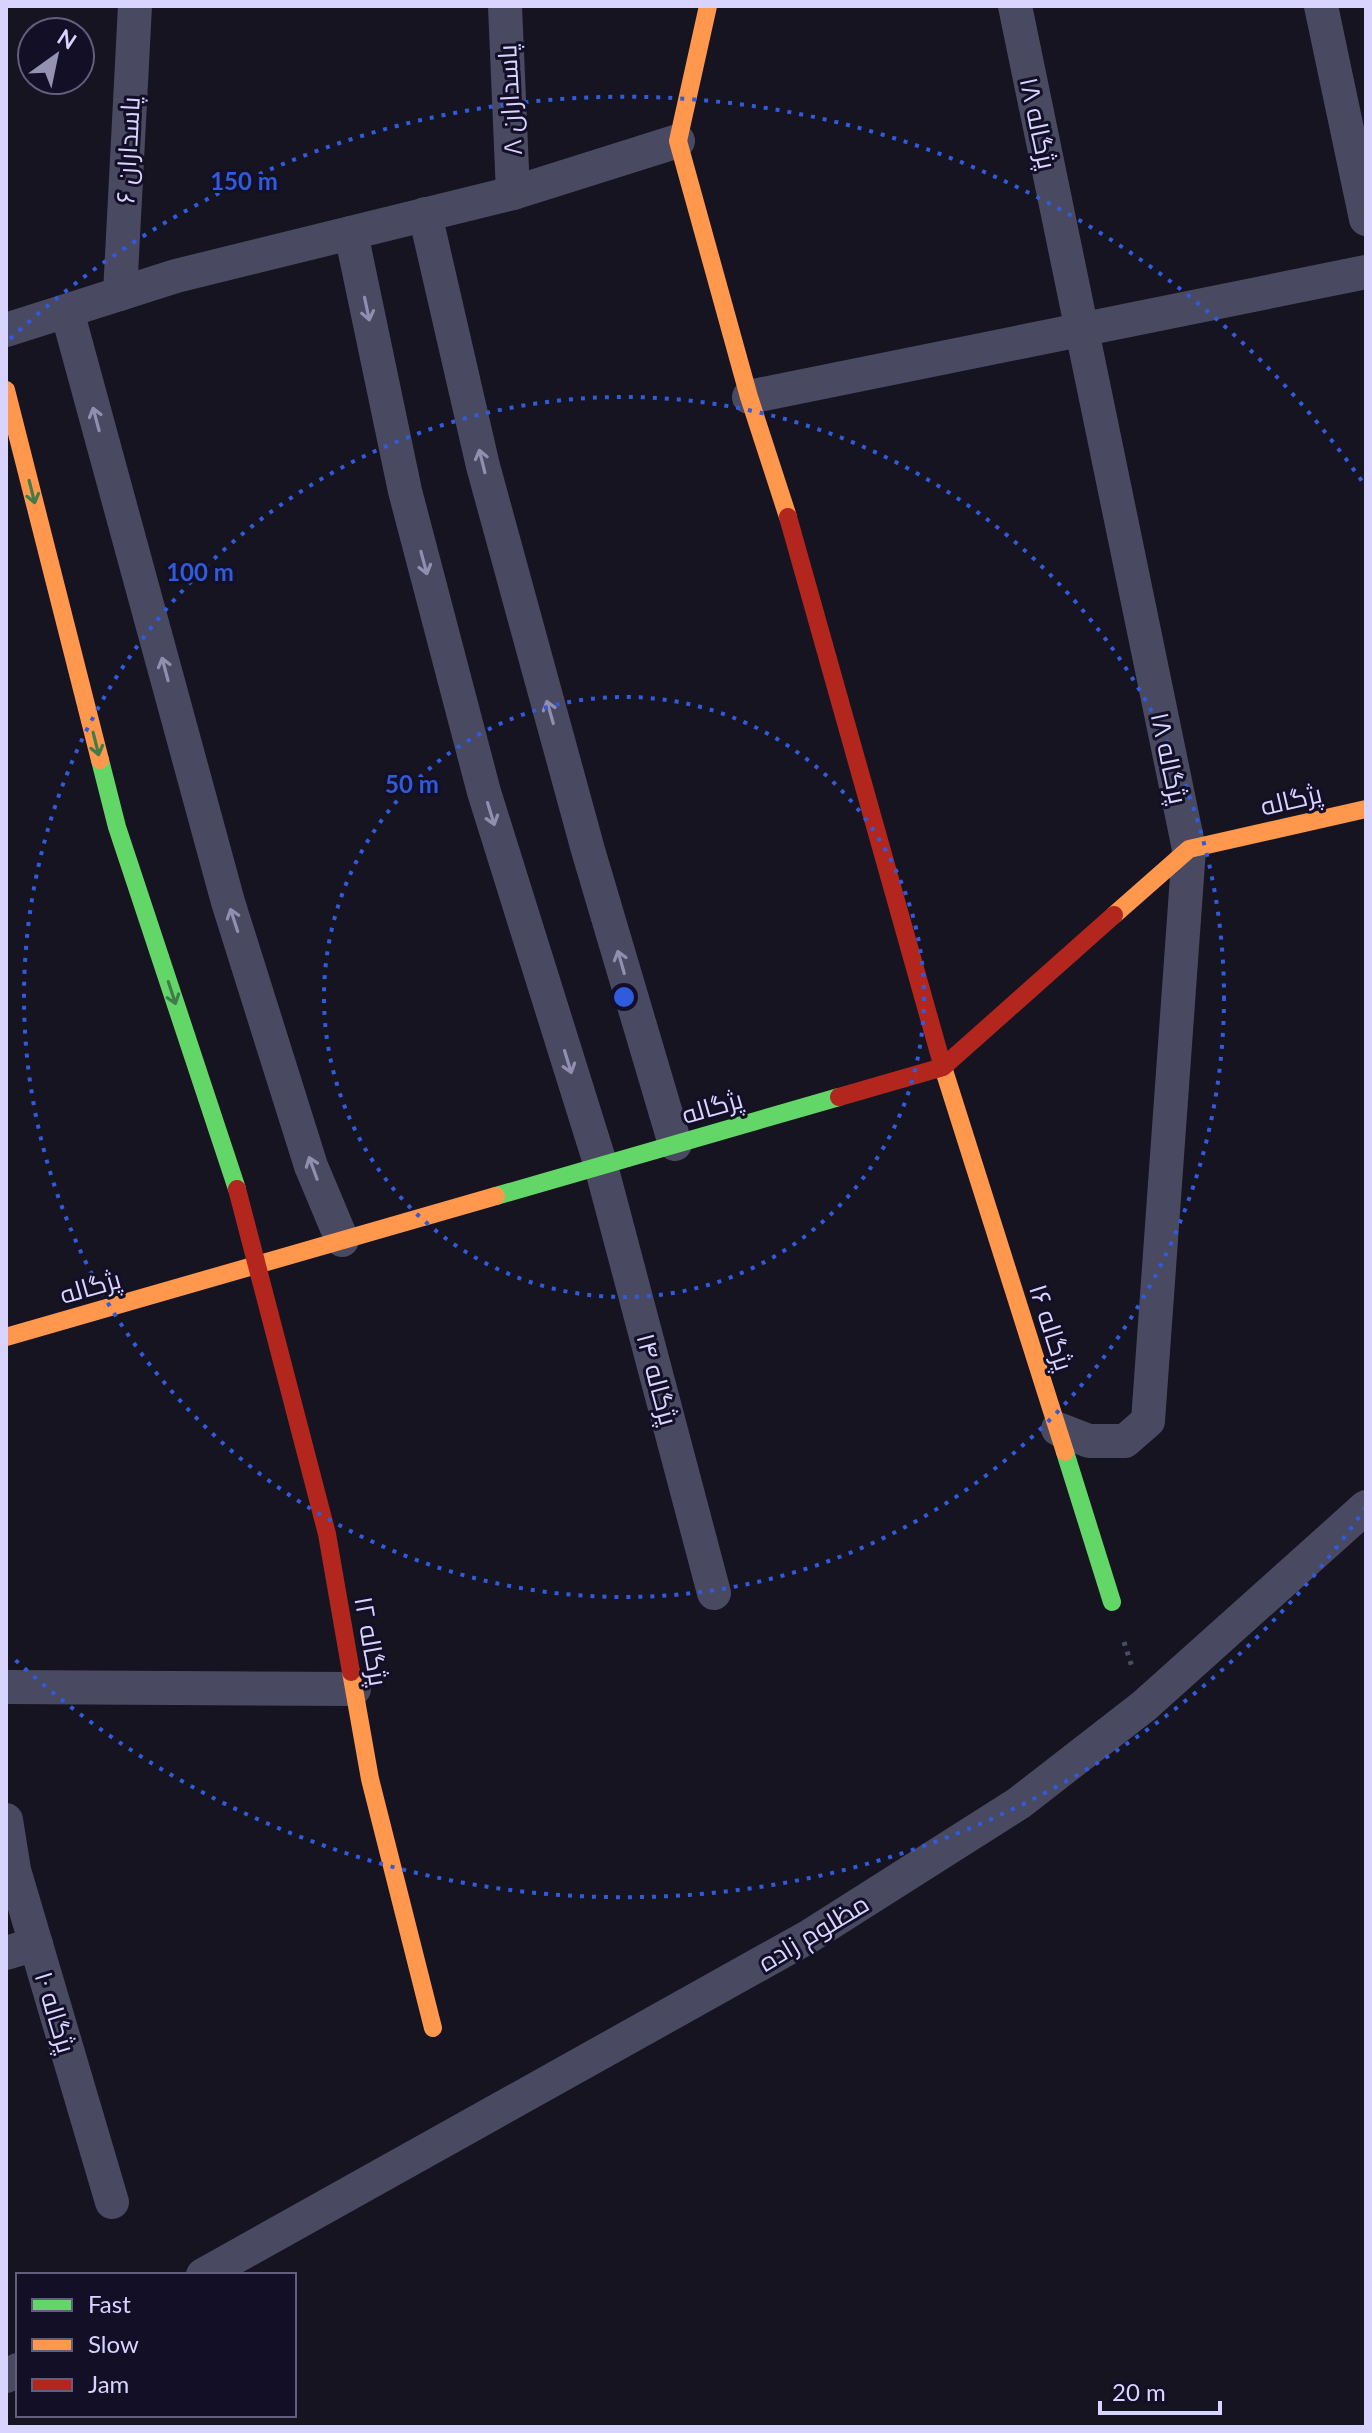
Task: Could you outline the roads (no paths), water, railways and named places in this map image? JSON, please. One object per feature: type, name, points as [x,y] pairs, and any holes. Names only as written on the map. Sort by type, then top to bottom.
[{"type":"street","name":"پاسداران ۶","points":[[120,294],[135,6]]},
{"type":"street","name":"پاسداران ۸","points":[[505,6],[513,193]]},
{"type":"street","points":[[6,330],[176,276],[513,193],[678,141],[708,6]]},
{"type":"street","name":"پژگاله ۱۸","points":[[1015,6],[1189,849],[1148,1421],[1125,1441],[1089,1441],[1058,1429]]},
{"type":"street","points":[[1321,6],[1366,219]]},
{"type":"street","name":"پژگاله ۱۶","points":[[678,141],[749,397],[801,557],[943,1067],[1112,1602]]},
{"type":"street","points":[[425,214],[483,466],[588,850],[675,1144]]},
{"type":"street","name":"پژگاله ۱۴","points":[[351,233],[405,491],[484,792],[601,1166],[714,1593]]},
{"type":"street","points":[[749,397],[1366,272]]},
{"type":"street","points":[[67,311],[228,902],[311,1166],[342,1240]]},
{"type":"street","name":"پژگاله ۱۲","points":[[6,390],[117,827],[229,1161],[258,1264],[327,1534],[370,1779],[433,2028]]},
{"type":"street","name":"پژگاله","points":[[6,1337],[943,1067],[1189,849],[1366,809]]},
{"type":"street","name":"مظلوم زاده","points":[[207,2273],[808,1937],[1019,1803],[1144,1706],[1366,1507]]},
{"type":"street","points":[[6,1687],[354,1689]]},
{"type":"street","name":"پژگاله ۱۰","points":[[6,1820],[21,1948],[112,2202]]}]
